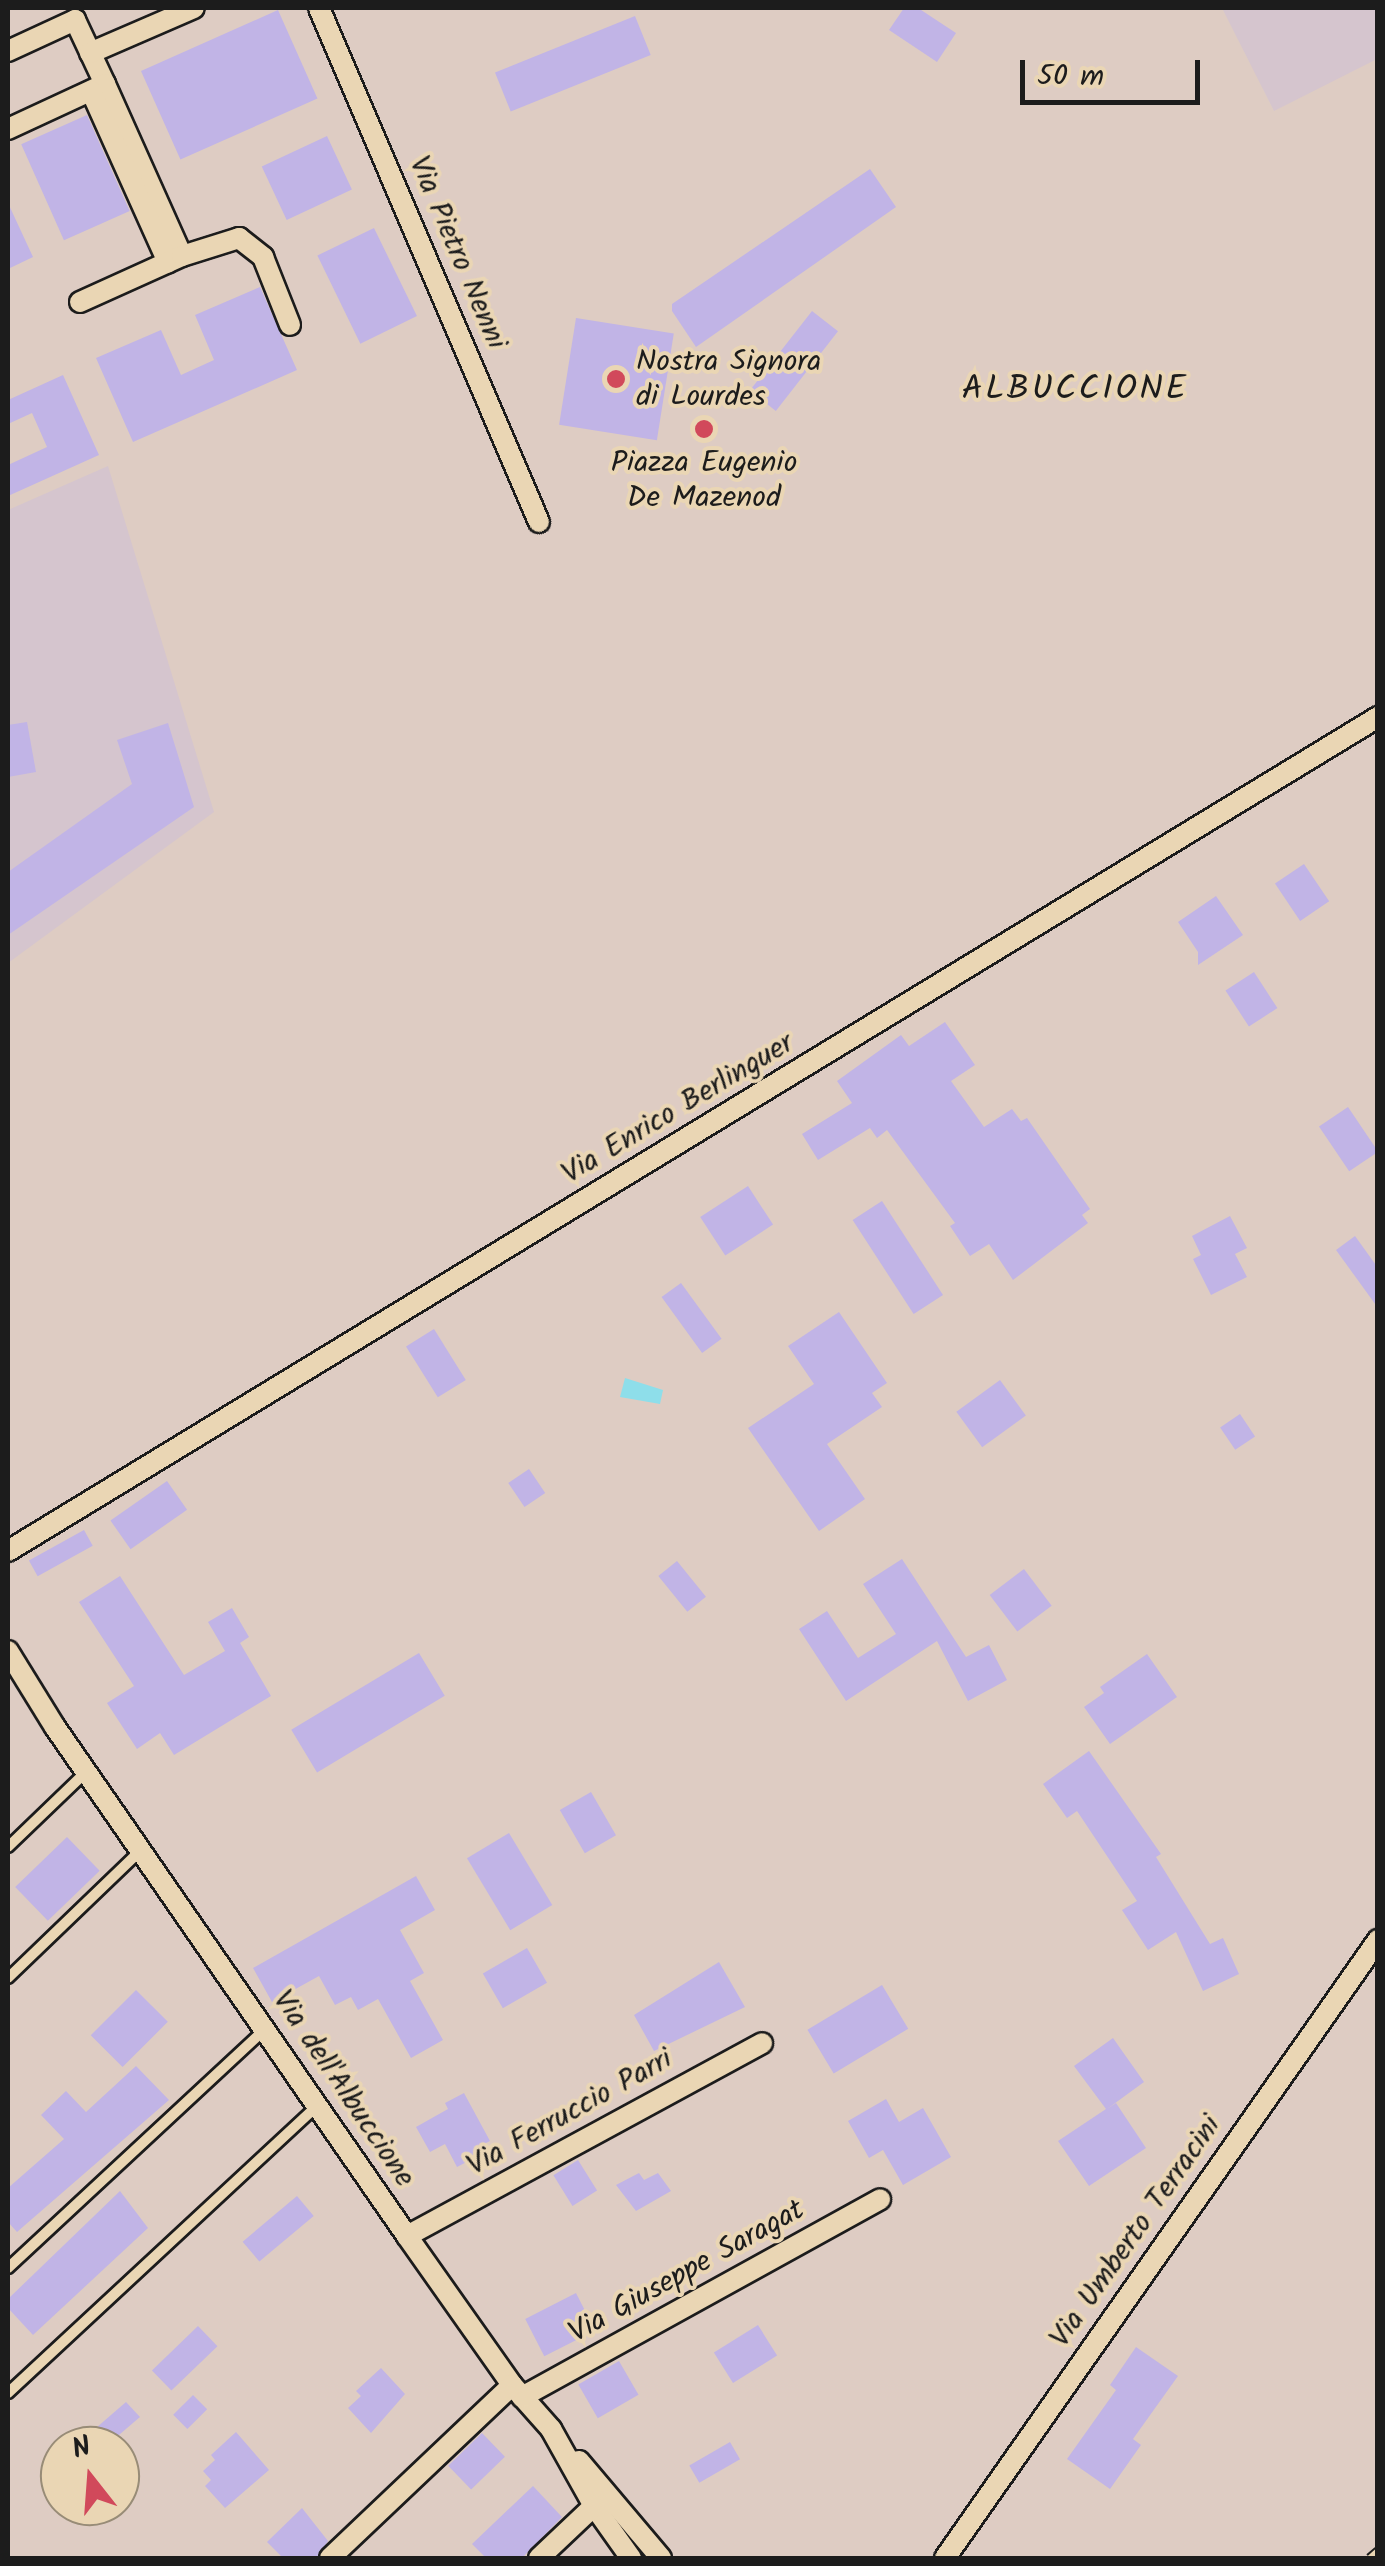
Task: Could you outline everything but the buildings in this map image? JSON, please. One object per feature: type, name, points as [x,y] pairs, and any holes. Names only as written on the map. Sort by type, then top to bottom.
[{"type":"street","points":[[90,52],[194,8]]},
{"type":"street","name":"Via Pietro Nenni","points":[[318,8],[540,522]]},
{"type":"street","points":[[8,51],[75,20],[90,52],[98,87],[175,259]]},
{"type":"street","points":[[8,129],[98,87]]},
{"type":"street","points":[[80,302],[175,259],[239,238],[263,257],[290,324]]},
{"type":"street","name":"Via Enrico Berlinguer","points":[[8,1551],[1378,717]]},
{"type":"street","name":"Via dell'Albuccione","points":[[8,1651],[86,1772],[320,2104],[407,2236],[517,2391],[551,2429],[594,2506],[632,2558]]},
{"type":"street","name":"Via Umberto Terracini","points":[[945,2558],[1378,1940]]},
{"type":"street","name":"Via Ferruccio Parri","points":[[407,2236],[762,2043]]},
{"type":"street","name":"Via Giuseppe Saragat","points":[[330,2558],[517,2391],[880,2199]]},
{"type":"street","points":[[551,2429],[660,2558]]},
{"type":"street","points":[[540,2558],[594,2506]]},
{"type":"lane","points":[[8,1847],[86,1772]]},
{"type":"lane","points":[[8,1978],[140,1851]]},
{"type":"lane","points":[[8,2268],[266,2028]]},
{"type":"lane","points":[[8,2393],[320,2104]]},
{"type":"shaded area","points":[[1222,8],[1377,8],[1377,59],[1274,111]]},
{"type":"shaded area","points":[[108,466],[214,812],[8,963],[8,510]]},
{"type":"water","points":[[625,1378],[663,1390],[660,1404],[620,1397]]},
{"type":"railway","points":[[1370,2558],[1378,2551]]},
{"type":"place","name":"Nostra Signora di Lourdes","points":[[616,379]]},
{"type":"place","name":"Piazza Eugenio De Mazenod","points":[[704,429]]},
{"type":"district","name":"ALBUCCIONE","points":[[1075,390]]}]
